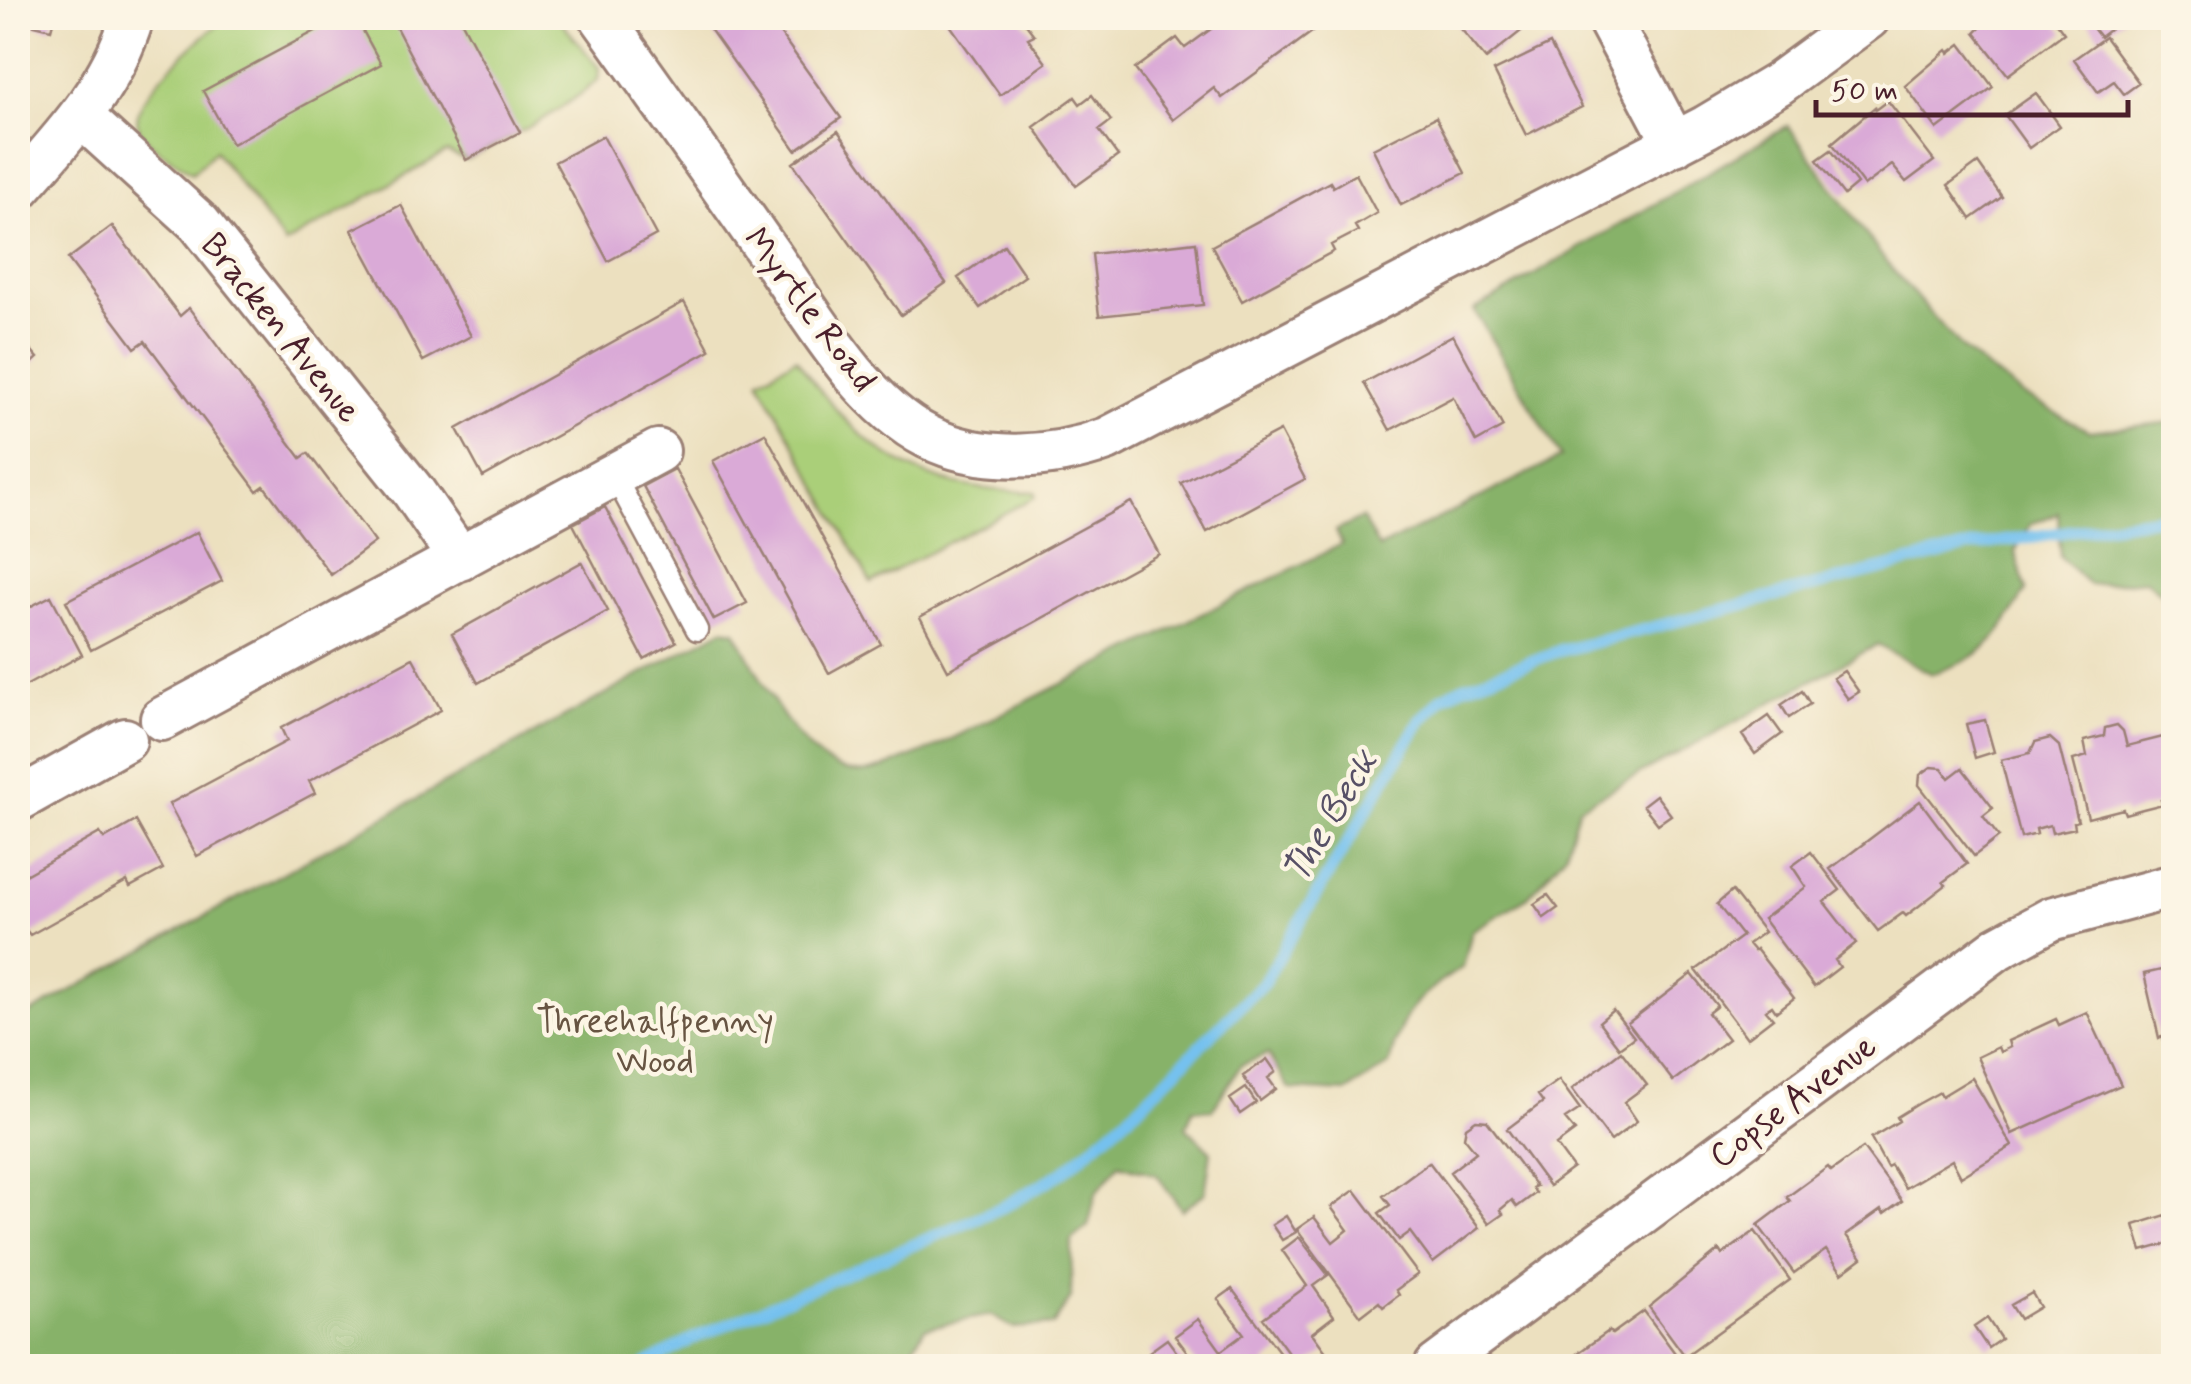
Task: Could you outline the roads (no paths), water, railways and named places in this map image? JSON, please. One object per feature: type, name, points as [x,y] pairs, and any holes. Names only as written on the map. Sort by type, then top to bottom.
[{"type":"street","points":[[18,190],[81,116],[109,76],[132,18]]},
{"type":"street","name":"Myrtle Road","points":[[602,18],[834,345],[879,400],[926,436],[949,446],[976,452],[1038,454],[1086,447],[1107,439],[1675,144],[1778,84],[1868,18]]},
{"type":"street","points":[[1608,18],[1675,144]]},
{"type":"street","name":"Bracken Avenue","points":[[81,116],[199,223],[412,491],[460,560]]},
{"type":"street","points":[[162,720],[658,451]]},
{"type":"street","points":[[18,800],[125,740]]},
{"type":"street","name":"Copse Avenue","points":[[1436,1366],[1998,948],[2051,919],[2174,886]]},
{"type":"lane","points":[[614,475],[697,630]]},
{"type":"waterway","name":"The Beck","points":[[644,1366],[692,1339],[1005,1206],[1063,1172],[1141,1105],[1264,982],[1421,720],[1443,697],[1556,652],[1973,546],[2174,515]]},
{"type":"park label","name":"Threehalfpenny Wood","points":[[655,1040]]}]
